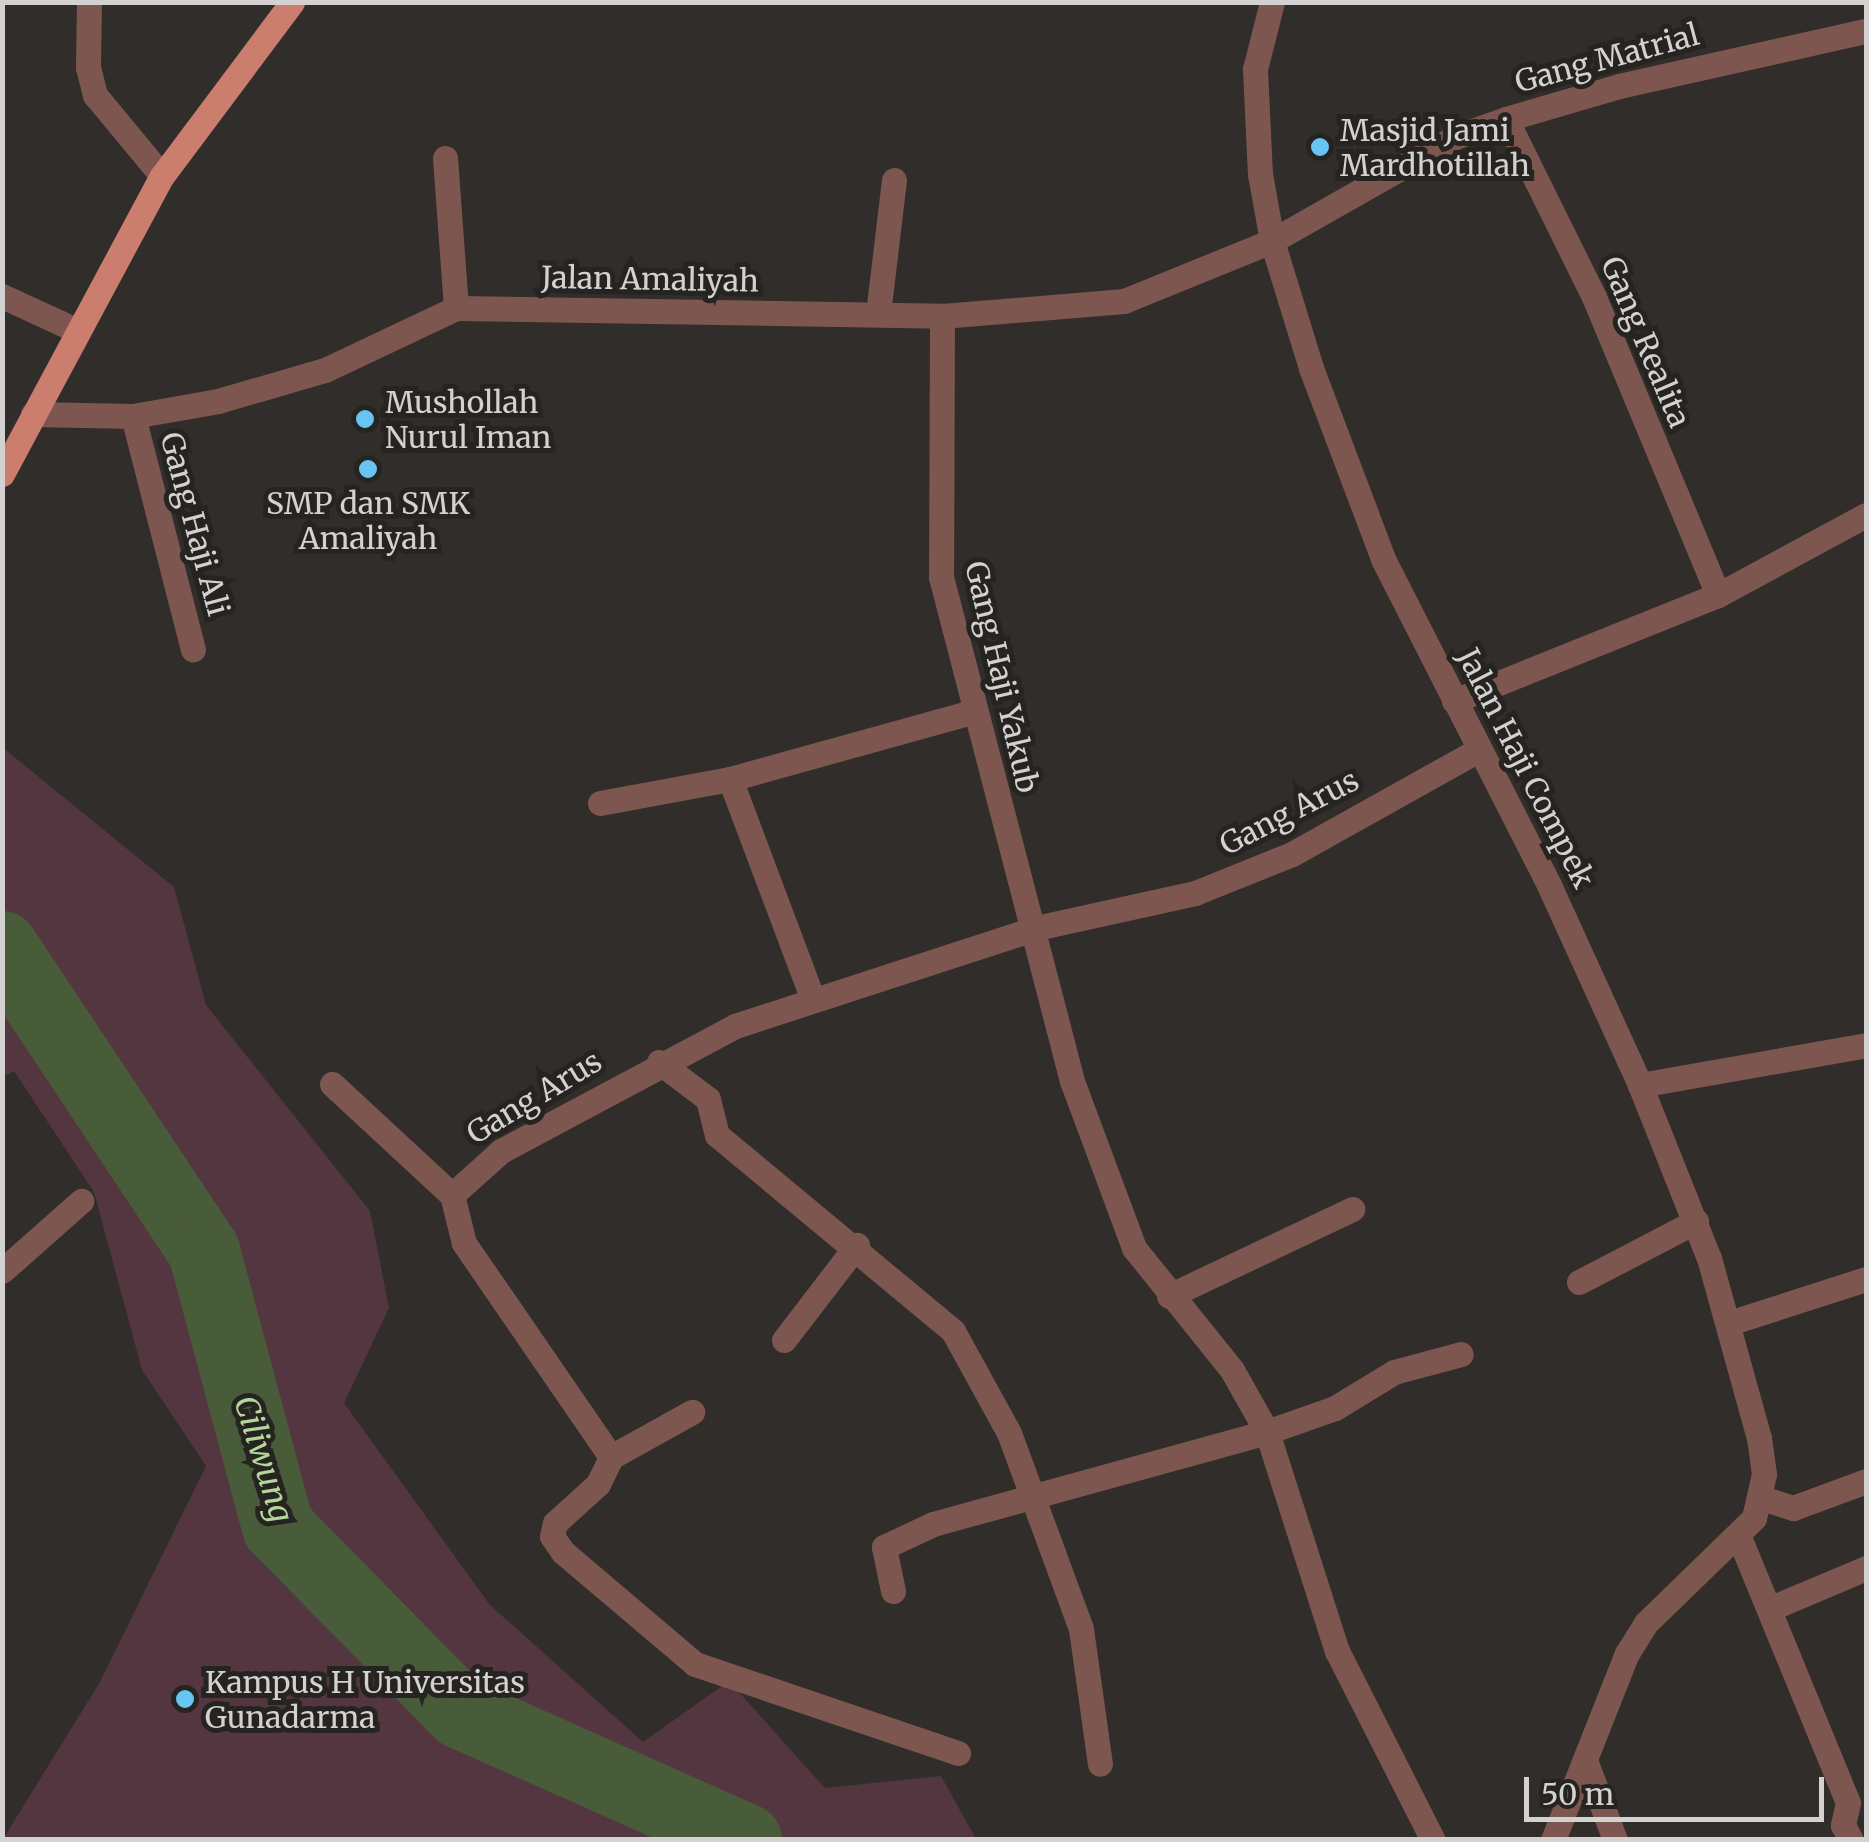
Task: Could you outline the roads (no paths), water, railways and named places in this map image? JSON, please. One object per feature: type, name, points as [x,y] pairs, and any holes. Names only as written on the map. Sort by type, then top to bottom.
[{"type":"main road","points":[[2,474],[162,176],[294,5]]},
{"type":"street","points":[[89,2],[88,67],[95,95],[162,176]]},
{"type":"street","name":"Jalan Haji Compek","points":[[1272,2],[1255,83],[1272,241],[1360,504],[1476,750],[1549,885],[1640,1085],[1696,1221],[1729,1322],[1759,1438],[1762,1498]]},
{"type":"street","name":"Gang Matrial","points":[[1272,241],[1455,138],[1506,119],[1686,70],[1866,31]]},
{"type":"street","name":"Gang Realita","points":[[1506,119],[1594,298],[1718,594]]},
{"type":"street","points":[[445,158],[456,308]]},
{"type":"street","points":[[878,314],[894,180]]},
{"type":"street","name":"Jalan Amaliyah","points":[[33,414],[133,416],[295,380],[456,308],[942,316],[1124,302],[1272,241]]},
{"type":"street","points":[[2,296],[76,330]]},
{"type":"street","name":"Gang Haji Yakub","points":[[942,316],[941,577],[971,712],[1036,928],[1072,1081],[1102,1150],[1110,1197],[1134,1248],[1232,1370],[1267,1432],[1337,1651],[1432,1840]]},
{"type":"street","name":"Gang Haji Ali","points":[[133,416],[193,649]]},
{"type":"street","points":[[1454,701],[1718,594],[1866,515]]},
{"type":"street","points":[[600,803],[730,780],[971,712]]},
{"type":"street","name":"Gang Arus","points":[[452,1195],[501,1151],[659,1062],[812,997],[1036,928],[1195,893],[1292,854],[1476,750]]},
{"type":"street","points":[[730,780],[812,997]]},
{"type":"street","points":[[1640,1085],[1866,1045]]},
{"type":"street","points":[[659,1062],[708,1099],[717,1136],[857,1245],[953,1332],[1009,1433],[1081,1629],[1100,1764]]},
{"type":"street","points":[[332,1084],[452,1195],[464,1243],[611,1457]]},
{"type":"street","points":[[2,1271],[81,1200]]},
{"type":"street","points":[[1169,1296],[1352,1210]]},
{"type":"street","points":[[1580,1282],[1696,1221]]},
{"type":"street","points":[[784,1340],[857,1245]]},
{"type":"street","points":[[1729,1322],[1866,1279]]},
{"type":"street","points":[[893,1591],[884,1547],[1032,1493],[1267,1432],[1334,1408],[1394,1372],[1461,1354]]},
{"type":"street","points":[[692,1412],[611,1457],[598,1484],[556,1523],[552,1536],[563,1552],[695,1664],[958,1753]]},
{"type":"street","points":[[1553,1840],[1627,1654],[1646,1623],[1739,1537],[1762,1498],[1793,1508],[1866,1481]]},
{"type":"street","points":[[1739,1537],[1857,1800],[1843,1825],[1851,1840]]},
{"type":"street","points":[[1768,1608],[1866,1568]]},
{"type":"street","points":[[1585,1760],[1615,1840]]},
{"type":"waterway","name":"Ciliwung","points":[[2,947],[204,1251],[278,1527],[461,1713],[746,1840]]},
{"type":"place","name":"Masjid Jami Mardhotillah","points":[[1320,147]]},
{"type":"place","name":"Mushollah Nurul Iman","points":[[365,419]]},
{"type":"place","name":"SMP dan SMK Amaliyah","points":[[368,469]]},
{"type":"place","name":"Kampus H Universitas Gunadarma","points":[[185,1699]]}]
